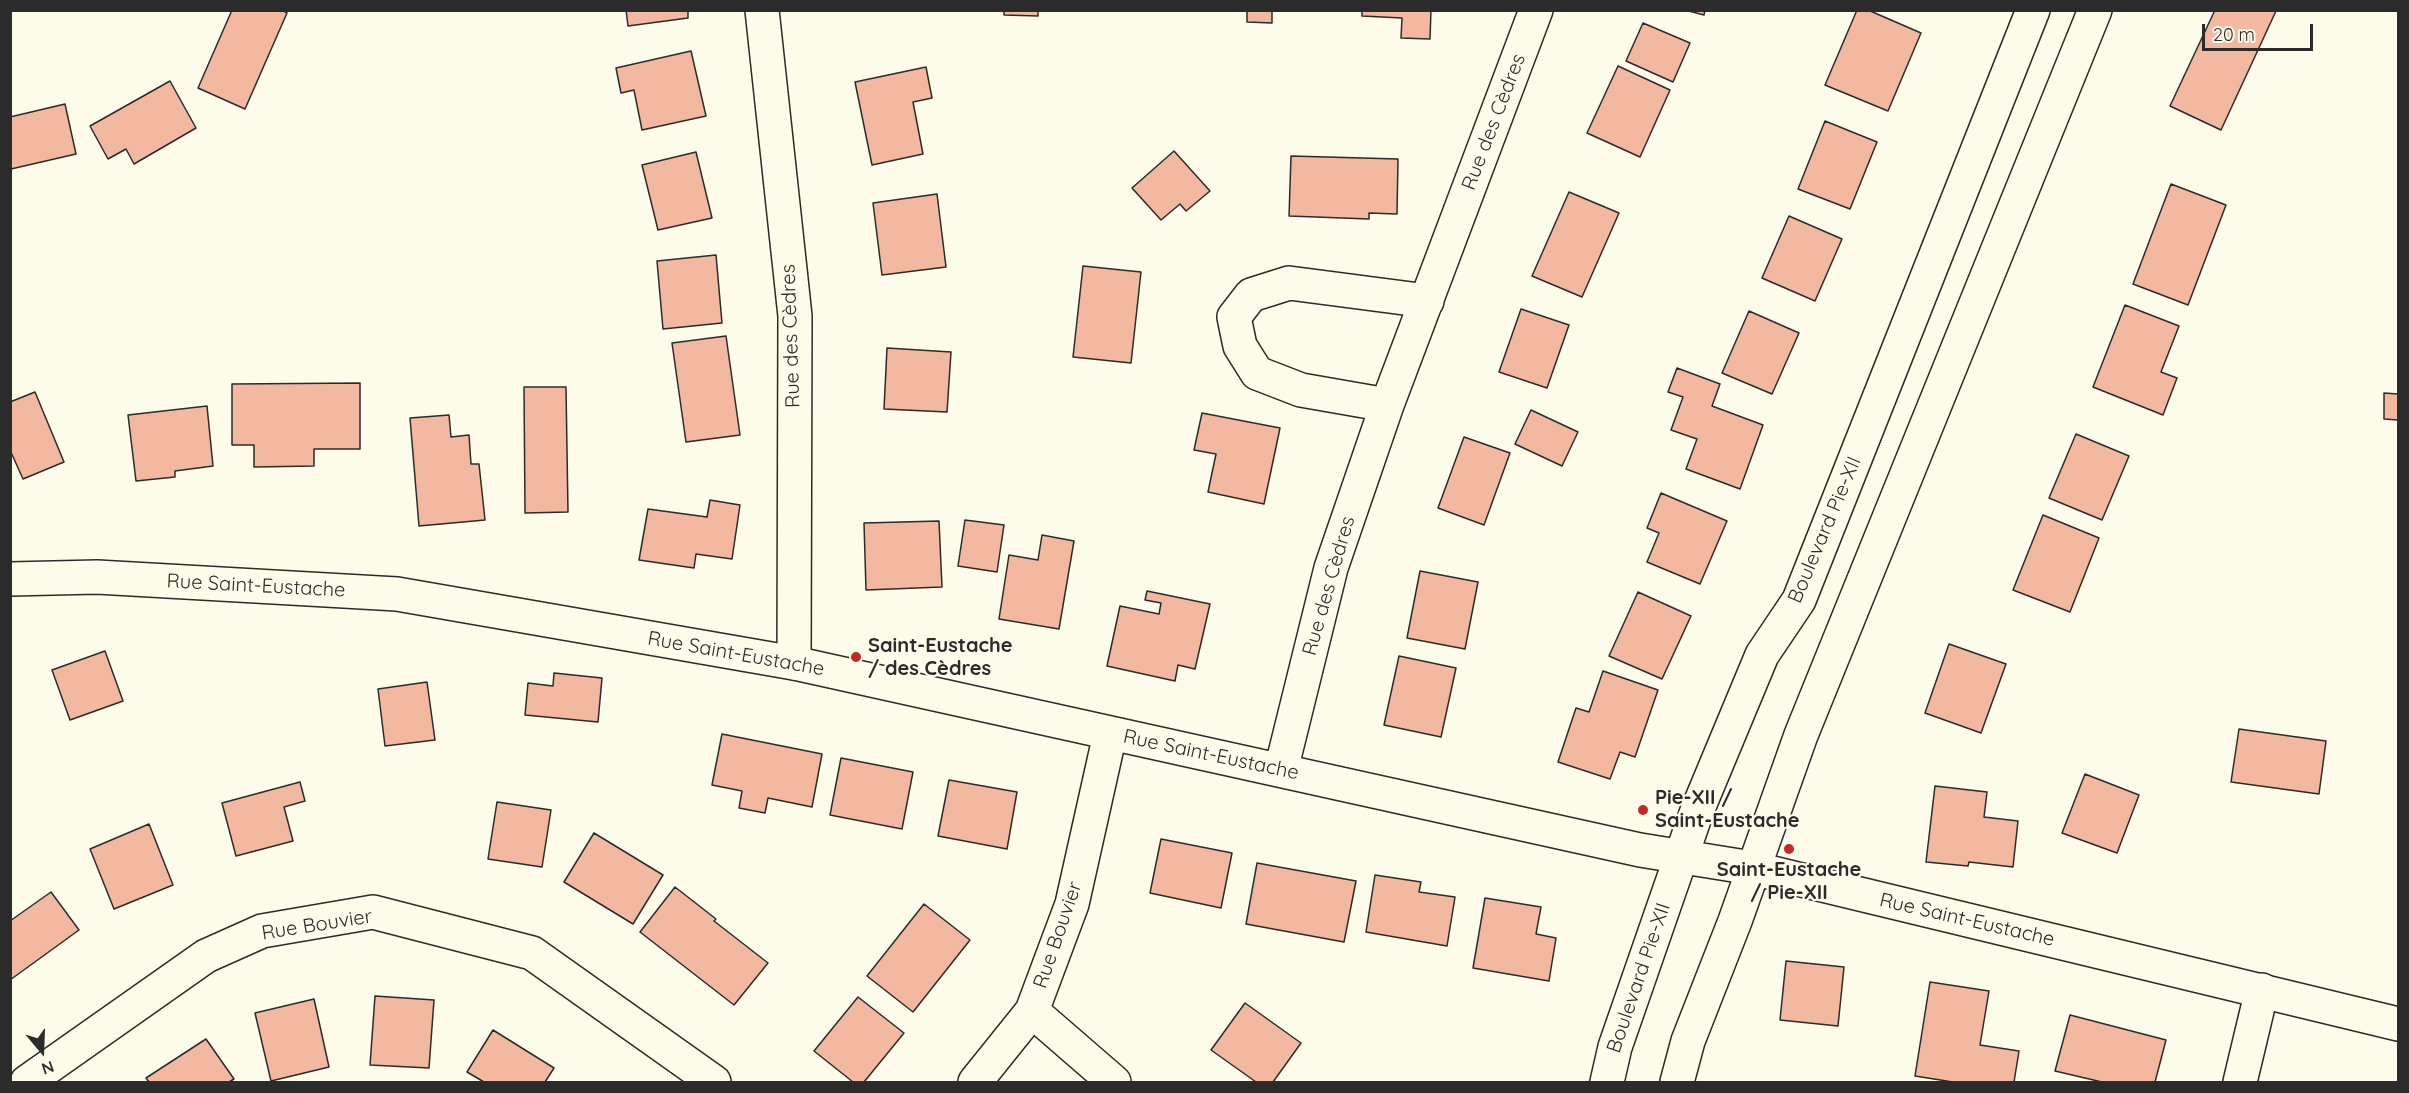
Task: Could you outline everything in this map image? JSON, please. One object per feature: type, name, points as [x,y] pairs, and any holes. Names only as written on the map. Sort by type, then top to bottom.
[{"type":"street","name":"Rue des Cèdres","points":[[762,10],[795,316],[794,663]]},
{"type":"street","name":"Rue des Cèdres","points":[[1281,770],[1331,568],[1387,405],[1536,10]]},
{"type":"street","name":"Boulevard Pie-XII","points":[[1607,1083],[1609,1065],[1620,1031],[1697,811],[1762,655],[1799,600],[2033,10]]},
{"type":"street","points":[[1677,1083],[1688,1041],[1735,921],[1801,735],[2096,10]]},
{"type":"street","points":[[1387,405],[1301,390],[1257,373],[1240,345],[1234,318],[1251,295],[1289,283],[1427,301]]},
{"type":"street","name":"Rue Saint-Eustache","points":[[10,579],[98,577],[397,594],[794,663],[1640,850],[1752,868],[2398,1024]]},
{"type":"street","name":"Rue Bouvier","points":[[975,1083],[1032,1011],[1072,904],[1110,734]]},
{"type":"street","name":"Rue Bouvier","points":[[27,1083],[206,956],[262,931],[373,912],[532,953],[714,1083]]},
{"type":"street","points":[[2240,1083],[2262,990]]},
{"type":"street","points":[[1032,1011],[1114,1083]]},
{"type":"building","points":[[232,10],[282,10],[287,13],[245,109],[198,88]]},
{"type":"building","points":[[626,10],[688,10],[688,18],[628,26]]},
{"type":"building","points":[[1004,10],[1038,10],[1038,16],[1004,15]]},
{"type":"building","points":[[1247,10],[1272,10],[1272,23],[1247,22]]},
{"type":"building","points":[[1362,10],[1431,10],[1430,39],[1401,38],[1402,18],[1362,16]]},
{"type":"building","points":[[1685,10],[1705,10],[1704,15]]},
{"type":"building","points":[[1857,10],[1868,10],[1921,33],[1888,111],[1825,85]]},
{"type":"building","points":[[2215,10],[2276,11],[2221,130],[2170,106]]},
{"type":"building","points":[[1643,23],[1690,43],[1673,82],[1626,61]]},
{"type":"building","points":[[691,51],[706,116],[642,130],[634,90],[621,93],[616,68]]},
{"type":"building","points":[[1618,66],[1670,90],[1640,157],[1587,133]]},
{"type":"building","points":[[926,67],[932,98],[913,102],[923,154],[872,165],[855,82]]},
{"type":"building","points":[[170,81],[196,128],[134,164],[126,149],[108,159],[90,126]]},
{"type":"building","points":[[65,104],[76,154],[11,169],[10,117]]},
{"type":"building","points":[[1825,121],[1877,142],[1850,209],[1798,189]]},
{"type":"building","points":[[1174,151],[1210,191],[1186,211],[1180,204],[1161,220],[1132,188]]},
{"type":"building","points":[[696,152],[712,218],[658,230],[642,165]]},
{"type":"building","points":[[1291,156],[1398,159],[1397,214],[1369,213],[1369,219],[1289,216]]},
{"type":"building","points":[[2171,184],[2226,205],[2188,305],[2133,284]]},
{"type":"building","points":[[1569,192],[1619,213],[1582,297],[1532,276]]},
{"type":"building","points":[[937,194],[946,267],[882,275],[873,203]]},
{"type":"building","points":[[1789,216],[1842,239],[1815,301],[1762,278]]},
{"type":"building","points":[[716,255],[722,323],[663,329],[657,261]]},
{"type":"building","points":[[1083,266],[1141,272],[1131,363],[1073,357]]},
{"type":"building","points":[[2125,305],[2179,326],[2161,372],[2177,378],[2163,415],[2093,387]]},
{"type":"building","points":[[1521,309],[1569,325],[1547,388],[1499,372]]},
{"type":"building","points":[[1749,311],[1799,333],[1772,394],[1722,373]]},
{"type":"building","points":[[726,336],[740,435],[686,442],[672,343]]},
{"type":"building","points":[[887,348],[951,352],[947,412],[884,409]]},
{"type":"building","points":[[1677,368],[1720,384],[1712,406],[1763,425],[1740,489],[1686,469],[1697,439],[1671,430],[1683,397],[1668,392]]},
{"type":"building","points":[[360,383],[360,449],[314,449],[314,466],[254,467],[254,445],[232,445],[232,384]]},
{"type":"building","points":[[524,387],[566,387],[568,512],[525,513]]},
{"type":"building","points":[[35,392],[64,462],[23,479],[10,450],[10,402]]},
{"type":"building","points":[[2384,393],[2398,394],[2398,420],[2384,419]]},
{"type":"building","points":[[207,406],[213,466],[175,471],[175,477],[136,481],[128,415]]},
{"type":"building","points":[[1531,410],[1578,432],[1562,466],[1515,444]]},
{"type":"building","points":[[1202,413],[1280,428],[1264,504],[1208,492],[1216,454],[1194,450]]},
{"type":"building","points":[[449,415],[451,437],[469,435],[471,464],[479,464],[485,520],[419,526],[410,418]]},
{"type":"building","points":[[2076,434],[2129,456],[2102,520],[2049,498]]},
{"type":"building","points":[[1464,437],[1510,453],[1484,525],[1438,508]]},
{"type":"building","points":[[1661,493],[1727,521],[1700,584],[1647,562],[1659,533],[1647,528]]},
{"type":"building","points":[[710,500],[740,505],[732,559],[696,554],[694,568],[639,560],[648,509],[707,517]]},
{"type":"building","points":[[2043,515],[2099,538],[2070,612],[2013,590]]},
{"type":"building","points":[[965,520],[1004,525],[997,572],[958,566]]},
{"type":"building","points":[[939,521],[942,587],[866,590],[864,523]]},
{"type":"building","points":[[1042,535],[1074,541],[1059,629],[999,619],[1009,555],[1038,560]]},
{"type":"building","points":[[1420,571],[1478,582],[1465,649],[1407,638]]},
{"type":"building","points":[[1147,591],[1210,604],[1195,669],[1178,665],[1175,681],[1107,666],[1120,606],[1159,614],[1161,603],[1145,600]]},
{"type":"building","points":[[1638,592],[1691,616],[1662,679],[1609,656]]},
{"type":"building","points":[[1949,644],[2006,664],[1981,733],[1925,713]]},
{"type":"building","points":[[105,651],[123,701],[70,720],[52,670]]},
{"type":"building","points":[[1399,656],[1456,668],[1441,737],[1384,725]]},
{"type":"building","points":[[1603,671],[1658,690],[1635,757],[1620,752],[1610,779],[1558,762],[1576,708],[1589,712]]},
{"type":"building","points":[[554,673],[602,678],[598,722],[525,715],[528,683],[553,686]]},
{"type":"building","points":[[427,682],[435,740],[385,746],[378,689]]},
{"type":"building","points":[[2239,729],[2326,741],[2319,794],[2231,782]]},
{"type":"building","points":[[722,734],[822,754],[812,807],[768,798],[765,813],[739,808],[742,791],[712,785]]},
{"type":"building","points":[[841,758],[913,772],[902,829],[830,815]]},
{"type":"building","points":[[2085,774],[2139,795],[2117,853],[2062,833]]},
{"type":"building","points":[[949,780],[1017,792],[1007,849],[938,836]]},
{"type":"building","points":[[300,782],[305,801],[284,807],[293,841],[236,856],[222,803]]},
{"type":"building","points":[[1935,786],[1987,792],[1984,817],[2018,821],[2013,867],[1969,862],[1968,866],[1926,862]]},
{"type":"building","points":[[497,802],[551,810],[542,867],[488,859]]},
{"type":"building","points":[[149,824],[173,885],[114,909],[90,849]]},
{"type":"building","points":[[594,833],[663,875],[633,924],[564,882]]},
{"type":"building","points":[[1161,839],[1232,853],[1221,908],[1150,893]]},
{"type":"building","points":[[1257,863],[1356,881],[1344,942],[1246,924]]},
{"type":"building","points":[[1375,875],[1421,882],[1419,892],[1455,897],[1447,946],[1366,932]]},
{"type":"building","points":[[675,887],[768,963],[734,1005],[640,932]]},
{"type":"building","points":[[51,892],[79,930],[10,980],[10,921]]},
{"type":"building","points":[[1485,898],[1541,907],[1536,934],[1556,938],[1549,981],[1473,968]]},
{"type":"building","points":[[924,904],[970,940],[913,1012],[867,976]]},
{"type":"building","points":[[1786,961],[1844,967],[1838,1026],[1780,1020]]},
{"type":"building","points":[[1930,982],[1989,991],[1980,1045],[2019,1051],[2014,1082],[1953,1082],[1915,1076]]},
{"type":"building","points":[[375,996],[434,1000],[429,1068],[370,1065]]},
{"type":"building","points":[[858,997],[904,1033],[864,1082],[853,1082],[814,1051]]},
{"type":"building","points":[[314,999],[329,1067],[271,1081],[255,1013]]},
{"type":"building","points":[[1245,1003],[1301,1043],[1273,1082],[1256,1082],[1211,1050]]},
{"type":"building","points":[[2070,1015],[2166,1040],[2155,1082],[2102,1082],[2055,1071]]},
{"type":"building","points":[[493,1030],[554,1068],[545,1082],[484,1082],[467,1072]]},
{"type":"building","points":[[206,1039],[234,1079],[229,1082],[149,1082],[146,1078]]},
{"type":"place","name":"Saint-Eustache / des Cèdres","points":[[856,657]]},
{"type":"place","name":"Pie-XII / Saint-Eustache","points":[[1643,810]]},
{"type":"place","name":"Saint-Eustache / Pie-XII","points":[[1789,849]]}]
